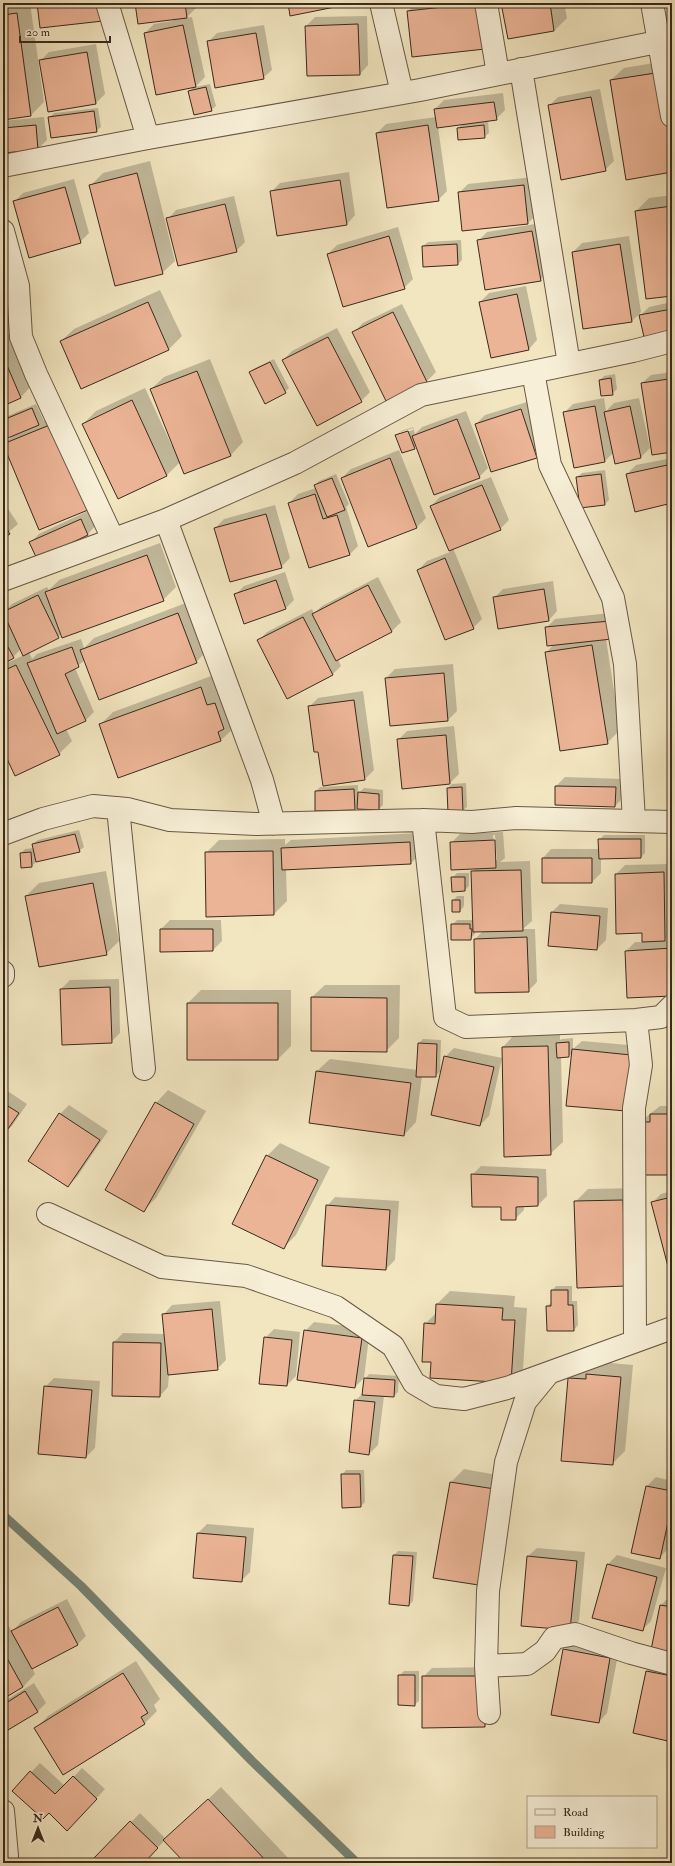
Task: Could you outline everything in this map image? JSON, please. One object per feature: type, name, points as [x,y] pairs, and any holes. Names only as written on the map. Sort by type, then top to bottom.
[{"type":"street","points":[[107,3],[148,138]]},
{"type":"street","points":[[381,3],[402,93]]},
{"type":"street","points":[[486,3],[498,74]]},
{"type":"street","points":[[652,3],[665,40],[672,116]]},
{"type":"street","points":[[3,166],[148,138],[402,93],[665,40]]},
{"type":"street","points":[[521,69],[570,364]]},
{"type":"street","points":[[3,231],[18,286],[21,337],[36,374],[113,539]]},
{"type":"street","points":[[3,580],[166,520],[295,463],[421,395],[672,341]]},
{"type":"street","points":[[532,372],[550,465],[613,598],[625,664],[634,821]]},
{"type":"street","points":[[166,520],[262,780],[274,824]]},
{"type":"street","points":[[3,834],[43,819],[93,806],[118,808],[170,820],[274,824],[423,820],[472,822],[516,818],[672,822]]},
{"type":"street","points":[[118,808],[144,1069]]},
{"type":"street","points":[[423,820],[445,1017],[466,1026],[636,1020],[661,1017],[672,1006]]},
{"type":"street","points":[[635,1341],[634,1108],[641,1064],[636,1020]]},
{"type":"street","points":[[48,1214],[162,1267],[246,1276],[336,1307],[393,1346],[414,1383],[436,1396],[464,1399],[507,1388],[672,1328]]},
{"type":"street","points":[[489,1713],[486,1666],[488,1590],[506,1462],[525,1402],[548,1373]]},
{"type":"street","points":[[507,1388],[525,1402]]},
{"type":"street","points":[[486,1666],[527,1664],[544,1651],[554,1638],[575,1634],[631,1653],[672,1664]]},
{"type":"street","points":[[3,1811],[7,1856],[6,1863]]},
{"type":"building","points":[[37,3],[101,3],[103,21],[40,28]]},
{"type":"building","points":[[135,3],[185,3],[187,18],[138,24]]},
{"type":"building","points":[[288,3],[355,3],[290,16]]},
{"type":"building","points":[[480,3],[485,49],[412,57],[407,11]]},
{"type":"building","points":[[501,3],[550,3],[554,31],[508,39]]},
{"type":"building","points":[[17,13],[31,116],[3,120],[3,15]]},
{"type":"building","points":[[358,24],[360,75],[307,76],[305,26]]},
{"type":"building","points":[[183,25],[196,87],[156,95],[144,33]]},
{"type":"building","points":[[256,33],[264,79],[215,88],[207,41]]},
{"type":"building","points":[[87,52],[96,104],[48,112],[39,60]]},
{"type":"building","points":[[662,72],[672,134],[672,172],[626,180],[610,80]]},
{"type":"building","points":[[206,87],[212,111],[194,115],[188,91]]},
{"type":"building","points":[[591,97],[606,171],[561,180],[548,105]]},
{"type":"building","points":[[494,102],[497,120],[437,128],[434,109]]},
{"type":"building","points":[[94,111],[97,132],[51,138],[48,117]]},
{"type":"building","points":[[36,125],[38,150],[3,153],[3,128]]},
{"type":"building","points":[[428,125],[439,201],[387,208],[376,133]]},
{"type":"building","points":[[484,125],[485,138],[458,140],[457,128]]},
{"type":"building","points":[[137,173],[163,274],[115,286],[89,185]]},
{"type":"building","points":[[340,180],[347,225],[277,236],[270,191]]},
{"type":"building","points":[[524,185],[528,224],[462,231],[458,192]]},
{"type":"building","points":[[65,187],[81,243],[29,258],[13,201]]},
{"type":"building","points":[[225,204],[237,252],[178,266],[166,218]]},
{"type":"building","points":[[672,206],[672,296],[646,299],[635,211]]},
{"type":"building","points":[[532,231],[541,281],[485,290],[477,240]]},
{"type":"building","points":[[389,236],[405,289],[343,307],[327,254]]},
{"type":"building","points":[[457,244],[458,265],[423,267],[422,246]]},
{"type":"building","points":[[620,244],[632,322],[583,329],[572,252]]},
{"type":"building","points":[[517,294],[529,350],[491,358],[479,302]]},
{"type":"building","points":[[148,302],[169,350],[81,389],[60,341]]},
{"type":"building","points":[[672,309],[672,332],[644,337],[639,315]]},
{"type":"building","points":[[393,312],[427,382],[386,401],[352,332]]},
{"type":"building","points":[[328,337],[362,402],[317,426],[282,360]]},
{"type":"building","points":[[3,356],[21,398],[3,406]]},
{"type":"building","points":[[270,362],[286,393],[265,404],[249,372]]},
{"type":"building","points":[[197,371],[231,456],[184,474],[150,389]]},
{"type":"building","points":[[611,378],[613,395],[601,396],[599,380]]},
{"type":"building","points":[[669,379],[672,398],[672,452],[652,455],[641,383]]},
{"type":"building","points":[[132,400],[167,476],[118,499],[82,424]]},
{"type":"building","points":[[595,406],[605,462],[574,468],[563,412]]},
{"type":"building","points":[[630,406],[641,458],[615,464],[604,412]]},
{"type":"building","points":[[32,408],[39,425],[3,440],[3,420]]},
{"type":"building","points":[[521,409],[537,458],[491,472],[475,424]]},
{"type":"building","points":[[457,419],[480,478],[434,495],[412,436]]},
{"type":"building","points":[[52,424],[88,510],[39,530],[3,444]]},
{"type":"building","points":[[408,431],[415,449],[402,453],[395,435]]},
{"type":"building","points":[[390,458],[417,528],[368,547],[341,478]]},
{"type":"building","points":[[672,464],[672,503],[635,512],[626,474]]},
{"type":"building","points":[[601,474],[605,505],[580,508],[576,477]]},
{"type":"building","points":[[332,478],[345,510],[327,517],[314,485]]},
{"type":"building","points":[[482,485],[501,530],[449,551],[430,506]]},
{"type":"building","points":[[315,494],[323,519],[337,515],[350,555],[309,568],[288,503]]},
{"type":"building","points":[[266,514],[282,568],[230,582],[214,528]]},
{"type":"building","points":[[81,519],[88,535],[37,559],[29,542]]},
{"type":"building","points":[[3,523],[10,534],[3,538]]},
{"type":"building","points":[[672,542],[672,600],[669,599]]},
{"type":"building","points":[[147,555],[164,601],[62,638],[45,592]]},
{"type":"building","points":[[445,558],[474,629],[445,640],[417,570]]},
{"type":"building","points":[[276,580],[286,609],[244,624],[234,594]]},
{"type":"building","points":[[368,585],[392,632],[336,661],[312,614]]},
{"type":"building","points":[[544,589],[549,621],[498,629],[493,597]]},
{"type":"building","points":[[38,595],[59,638],[23,656],[3,612]]},
{"type":"building","points":[[178,613],[197,663],[99,700],[80,650]]},
{"type":"building","points":[[303,617],[333,675],[287,699],[257,640]]},
{"type":"building","points":[[610,621],[612,639],[547,646],[545,627]]},
{"type":"building","points":[[3,638],[14,658],[3,664]]},
{"type":"building","points":[[592,645],[608,744],[560,751],[545,652]]},
{"type":"building","points":[[72,647],[79,667],[65,674],[86,721],[57,734],[27,663]]},
{"type":"building","points":[[16,665],[60,755],[15,776],[3,750],[3,671]]},
{"type":"building","points":[[444,673],[448,721],[390,726],[385,678]]},
{"type":"building","points":[[201,687],[207,705],[215,703],[224,729],[218,732],[221,741],[118,778],[99,724]]},
{"type":"building","points":[[354,700],[365,780],[323,786],[318,752],[314,752],[308,706]]},
{"type":"building","points":[[446,735],[450,784],[402,789],[397,739]]},
{"type":"building","points":[[555,786],[616,787],[615,807],[555,805]]},
{"type":"building","points":[[462,787],[463,812],[448,813],[447,788]]},
{"type":"building","points":[[354,789],[355,810],[315,811],[315,791]]},
{"type":"building","points":[[358,792],[379,794],[379,810],[357,809]]},
{"type":"building","points":[[75,834],[80,852],[36,862],[32,844]]},
{"type":"building","points":[[598,839],[641,839],[641,858],[599,859]]},
{"type":"building","points":[[495,840],[496,868],[451,870],[450,842]]},
{"type":"building","points":[[410,842],[411,864],[282,870],[281,848]]},
{"type":"building","points":[[273,851],[274,915],[206,917],[205,852]]},
{"type":"building","points":[[31,852],[32,867],[21,868],[20,853]]},
{"type":"building","points":[[542,858],[592,858],[592,883],[542,883]]},
{"type":"building","points":[[521,870],[523,931],[473,932],[471,871]]},
{"type":"building","points":[[664,872],[665,941],[642,942],[642,933],[616,934],[615,874]]},
{"type":"building","points":[[451,877],[465,877],[465,891],[452,892]]},
{"type":"building","points":[[93,883],[107,955],[39,967],[25,896]]},
{"type":"building","points":[[452,900],[460,900],[460,912],[452,912]]},
{"type":"building","points":[[551,912],[600,916],[597,950],[548,946]]},
{"type":"building","points":[[451,924],[470,924],[470,929],[472,929],[471,940],[451,940]]},
{"type":"building","points":[[160,929],[213,929],[213,951],[160,952]]},
{"type":"building","points":[[527,937],[529,992],[475,993],[474,939]]},
{"type":"building","points":[[672,948],[672,996],[627,998],[625,951]]},
{"type":"building","points":[[110,987],[112,1043],[62,1045],[60,989]]},
{"type":"building","points":[[311,997],[387,998],[387,1052],[311,1051]]},
{"type":"building","points":[[187,1003],[278,1003],[278,1060],[187,1060]]},
{"type":"building","points":[[569,1042],[569,1057],[557,1058],[556,1043]]},
{"type":"building","points":[[418,1043],[437,1044],[436,1077],[416,1077]]},
{"type":"building","points":[[548,1046],[551,1155],[504,1157],[502,1047]]},
{"type":"building","points":[[572,1049],[631,1055],[626,1111],[566,1106]]},
{"type":"building","points":[[444,1056],[494,1067],[480,1126],[431,1115]]},
{"type":"building","points":[[316,1071],[411,1083],[404,1136],[309,1123]]},
{"type":"building","points":[[155,1102],[194,1124],[144,1212],[105,1190]]},
{"type":"building","points":[[3,1103],[19,1113],[3,1136]]},
{"type":"building","points":[[59,1113],[100,1140],[68,1187],[28,1161]]},
{"type":"building","points":[[650,1114],[672,1114],[672,1175],[639,1175],[639,1122],[650,1122]]},
{"type":"building","points":[[266,1155],[318,1180],[284,1249],[232,1224]]},
{"type":"building","points":[[471,1174],[538,1177],[538,1206],[516,1207],[516,1220],[501,1220],[501,1207],[472,1207]]},
{"type":"building","points":[[672,1197],[672,1278],[671,1278],[651,1202]]},
{"type":"building","points":[[623,1200],[626,1286],[577,1288],[574,1201]]},
{"type":"building","points":[[326,1205],[390,1210],[386,1270],[322,1266]]},
{"type":"building","points":[[551,1290],[568,1290],[568,1305],[573,1305],[574,1331],[547,1331],[546,1306],[551,1306]]},
{"type":"building","points":[[436,1304],[503,1308],[502,1320],[515,1320],[511,1383],[430,1378],[431,1362],[422,1362],[424,1323],[435,1324]]},
{"type":"building","points":[[212,1309],[218,1370],[168,1375],[162,1314]]},
{"type":"building","points":[[304,1330],[362,1338],[355,1388],[297,1380]]},
{"type":"building","points":[[264,1337],[292,1340],[287,1386],[259,1384]]},
{"type":"building","points":[[113,1342],[161,1343],[160,1397],[112,1396]]},
{"type":"building","points":[[586,1374],[621,1377],[613,1465],[561,1461],[568,1378],[586,1379]]},
{"type":"building","points":[[364,1378],[395,1380],[394,1397],[362,1395]]},
{"type":"building","points":[[44,1386],[92,1390],[86,1458],[38,1454]]},
{"type":"building","points":[[354,1400],[375,1402],[369,1455],[349,1452]]},
{"type":"building","points":[[341,1474],[360,1474],[361,1507],[342,1508]]},
{"type":"building","points":[[450,1482],[501,1490],[485,1586],[433,1578]]},
{"type":"building","points":[[646,1486],[672,1491],[672,1504],[660,1559],[631,1553]]},
{"type":"building","points":[[197,1533],[246,1537],[242,1582],[193,1578]]},
{"type":"building","points":[[393,1555],[413,1556],[409,1606],[389,1604]]},
{"type":"building","points":[[527,1556],[577,1561],[570,1630],[521,1626]]},
{"type":"building","points":[[607,1564],[657,1577],[643,1631],[592,1618]]},
{"type":"building","points":[[660,1605],[672,1607],[672,1654],[651,1650]]},
{"type":"building","points":[[58,1607],[78,1645],[32,1669],[11,1631]]},
{"type":"building","points":[[563,1649],[610,1658],[599,1723],[551,1715]]},
{"type":"building","points":[[3,1651],[23,1687],[3,1699]]},
{"type":"building","points":[[646,1671],[672,1676],[672,1742],[633,1733]]},
{"type":"building","points":[[123,1673],[148,1713],[141,1717],[145,1724],[63,1775],[34,1728]]},
{"type":"building","points":[[398,1675],[415,1675],[415,1706],[398,1705]]},
{"type":"building","points":[[422,1676],[485,1676],[485,1727],[422,1728]]},
{"type":"building","points":[[25,1691],[38,1712],[3,1733],[3,1705]]},
{"type":"building","points":[[30,1771],[55,1794],[73,1776],[97,1799],[67,1831],[49,1813],[43,1819],[12,1791]]},
{"type":"building","points":[[208,1799],[268,1863],[185,1863],[163,1840]]},
{"type":"building","points":[[130,1821],[158,1848],[144,1863],[95,1863],[92,1860]]},
{"type":"waterway","points":[[3,1515],[81,1586],[252,1761],[357,1863]]}]
